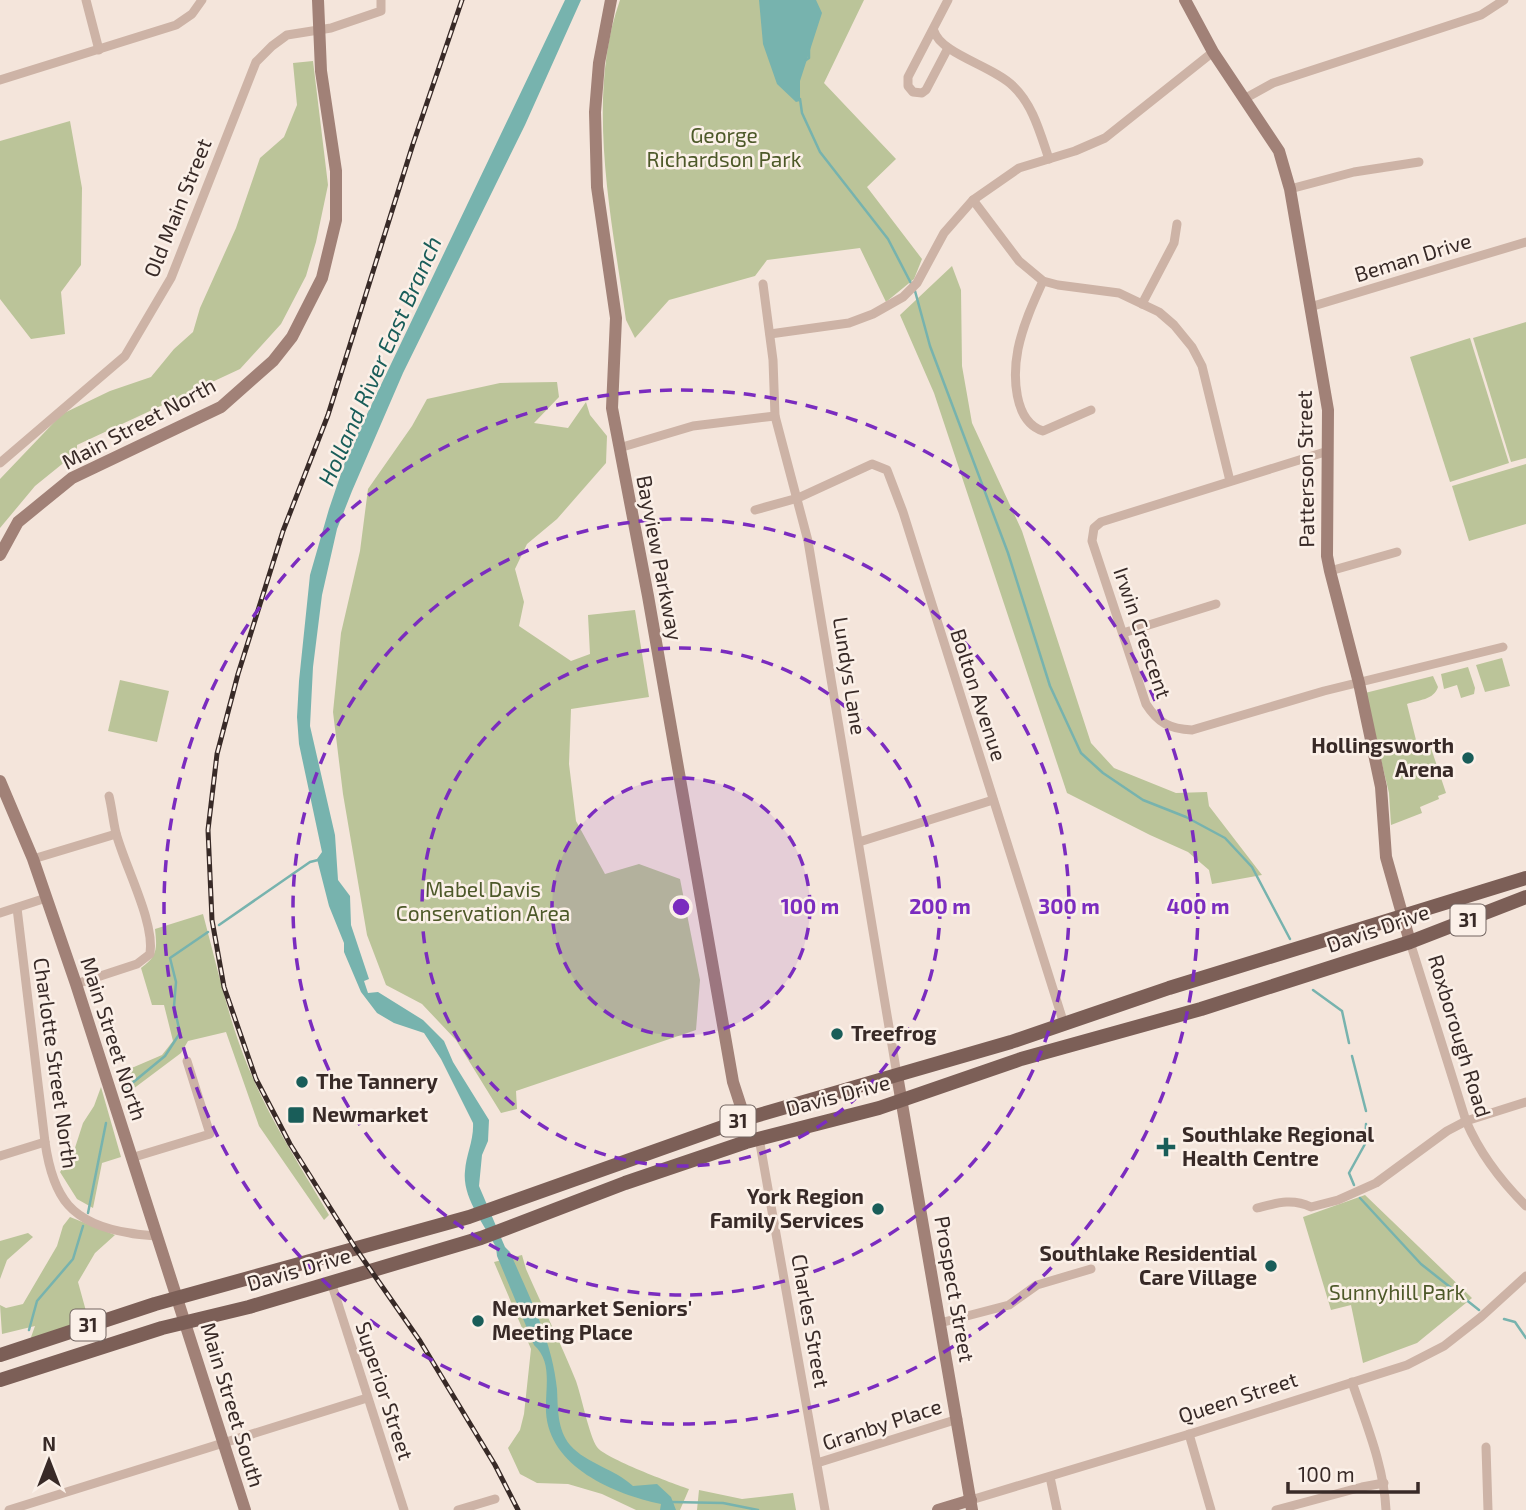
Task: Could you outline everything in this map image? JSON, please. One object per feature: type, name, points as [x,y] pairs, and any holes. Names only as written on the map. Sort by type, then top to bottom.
[{"type":"main road","name":"Davis Drive","points":[[0,1380],[182,1311],[469,1217],[746,1119],[1063,1024],[1169,988],[1526,878]]},
{"type":"main road","name":"Davis Drive","points":[[0,1355],[182,1311],[223,1314],[481,1238],[625,1183],[759,1138],[902,1101],[1021,1059],[1201,1009],[1410,942],[1526,897]]},
{"type":"street","points":[[86,0],[99,50]]},
{"type":"street","points":[[0,80],[176,25],[192,14],[202,0]]},
{"type":"street","name":"Main Street North","points":[[0,555],[18,523],[72,478],[221,407],[252,382],[292,337],[322,278],[336,220],[336,171],[321,71],[318,0]]},
{"type":"street","name":"Old Main Street","points":[[0,463],[125,356],[171,278],[250,71],[272,46],[288,35],[319,30],[381,10],[381,0]]},
{"type":"street","name":"Bayview Parkway","points":[[611,0],[599,63],[595,111],[597,187],[616,307],[617,336],[612,408],[648,596],[733,1082],[746,1119]]},
{"type":"street","points":[[948,0],[908,77],[908,86],[913,92],[922,93],[926,90],[948,48]]},
{"type":"street","name":"Patterson Street","points":[[1185,0],[1213,52],[1279,151],[1290,189],[1325,389],[1328,451],[1327,545],[1330,571],[1359,683],[1381,787],[1386,857],[1410,942]]},
{"type":"street","points":[[1244,99],[1273,83],[1481,15],[1504,0]]},
{"type":"street","points":[[934,30],[939,42],[991,69],[1013,85],[1030,109],[1049,159]]},
{"type":"street","points":[[770,334],[849,323],[873,314],[903,297],[917,283],[944,233],[973,200],[1019,168],[1075,151],[1105,138],[1213,52]]},
{"type":"street","points":[[1290,189],[1354,172],[1419,162]]},
{"type":"street","points":[[973,200],[1018,261],[1043,281],[1119,293],[1158,312],[1174,325],[1202,366],[1230,481]]},
{"type":"street","points":[[1142,304],[1174,243],[1177,224]]},
{"type":"street","name":"Beman Drive","points":[[1310,307],[1526,242]]},
{"type":"street","points":[[1043,281],[1026,320],[1018,349],[1016,374],[1022,414],[1035,429],[1042,431],[1091,410]]},
{"type":"street","name":"Lundys Lane","points":[[763,284],[774,369],[775,416],[798,498],[831,671],[897,1075]]},
{"type":"street","points":[[619,448],[693,426],[775,416]]},
{"type":"street","name":"Irwin Crescent","points":[[1328,451],[1101,522],[1094,527],[1092,541],[1146,704],[1155,718],[1174,729],[1192,730],[1359,683],[1503,647]]},
{"type":"street","name":"Bolton Avenue","points":[[798,498],[866,466],[880,466],[887,470],[1063,1024]]},
{"type":"street","points":[[755,510],[798,498]]},
{"type":"street","points":[[1330,571],[1397,552]]},
{"type":"street","points":[[1123,634],[1216,604]]},
{"type":"street","name":"Main Street North","points":[[0,781],[47,898],[182,1311]]},
{"type":"street","points":[[76,984],[137,964],[150,954],[152,946],[116,834],[109,796]]},
{"type":"street","points":[[859,842],[993,800]]},
{"type":"street","points":[[33,859],[116,834]]},
{"type":"street","points":[[0,913],[47,898]]},
{"type":"street","name":"Charlotte Street North","points":[[17,908],[49,1171],[57,1189],[74,1212],[89,1221],[128,1233],[157,1236]]},
{"type":"street","name":"Roxborough Road","points":[[1410,942],[1466,1121],[1489,1164],[1526,1206]]},
{"type":"street","points":[[131,1158],[210,1134],[187,1061]]},
{"type":"street","name":"Prospect Street","points":[[897,1075],[971,1505]]},
{"type":"street","points":[[1257,1208],[1287,1201],[1301,1202],[1311,1207],[1352,1195],[1376,1183],[1447,1131],[1466,1121],[1526,1102]]},
{"type":"street","name":"Charles Street","points":[[759,1138],[825,1510]]},
{"type":"street","points":[[0,1156],[45,1142]]},
{"type":"street","points":[[940,1323],[1009,1305],[1037,1286],[1091,1269]]},
{"type":"street","name":"Queen Street","points":[[938,1510],[971,1505],[1050,1477],[1407,1364],[1444,1346],[1526,1276]]},
{"type":"street","name":"Superior Street","points":[[331,1282],[404,1510]]},
{"type":"street","name":"Main Street South","points":[[182,1311],[245,1510]]},
{"type":"street","points":[[1352,1382],[1384,1483],[1386,1510]]},
{"type":"street","points":[[9,1510],[367,1398]]},
{"type":"street","name":"Granby Place","points":[[817,1463],[958,1419]]},
{"type":"street","points":[[1189,1434],[1211,1510]]},
{"type":"street","points":[[1486,1447],[1488,1510]]},
{"type":"street","points":[[1050,1477],[1057,1510]]},
{"type":"street","points":[[1276,1510],[1362,1486],[1384,1483]]},
{"type":"street","points":[[458,1510],[495,1499]]},
{"type":"green space","name":"George Richardson Park","points":[[620,0],[864,0],[824,83],[896,159],[867,187],[922,259],[914,279],[886,302],[860,248],[767,260],[755,276],[669,300],[635,338],[626,320],[609,201],[603,118],[604,77]]},
{"type":"green space","points":[[313,61],[328,185],[306,276],[281,324],[240,369],[77,445],[77,452],[35,486],[0,528],[0,479],[62,414],[110,391],[151,377],[174,349],[193,332],[200,308],[236,228],[260,158],[284,137],[297,105],[293,63]]},
{"type":"green space","points":[[70,121],[82,188],[81,265],[61,292],[65,334],[31,339],[0,299],[0,141]]},
{"type":"green space","points":[[952,266],[961,290],[962,366],[972,423],[1022,531],[1091,743],[1114,768],[1176,793],[1207,792],[1209,806],[1262,875],[1212,884],[1209,870],[1188,852],[1067,793],[934,393],[900,315]]},
{"type":"green space","points":[[1526,322],[1526,458],[1511,462],[1473,338]]},
{"type":"green space","points":[[1470,338],[1509,463],[1450,482],[1410,357]]},
{"type":"green space","name":"Mabel Davis Conservation Area","points":[[557,382],[559,397],[534,423],[568,428],[586,402],[590,415],[607,436],[606,463],[557,519],[527,544],[515,569],[524,602],[519,626],[571,661],[590,654],[588,615],[635,610],[649,697],[571,709],[569,764],[576,821],[605,874],[639,864],[680,879],[700,980],[696,1030],[516,1091],[517,1109],[501,1113],[456,1040],[422,1004],[386,985],[367,935],[343,794],[333,712],[341,633],[360,551],[368,489],[412,426],[427,399],[500,383]]},
{"type":"green space","points":[[1526,464],[1526,524],[1469,541],[1452,486]]},
{"type":"green space","points":[[1502,658],[1510,686],[1485,692],[1476,665]]},
{"type":"green space","points":[[1468,667],[1475,688],[1474,694],[1461,698],[1457,685],[1444,689],[1441,674]]},
{"type":"green space","points":[[1433,676],[1438,687],[1433,695],[1407,704],[1417,744],[1429,742],[1446,793],[1420,807],[1422,813],[1391,825],[1389,793],[1365,693]]},
{"type":"green space","points":[[120,680],[169,691],[157,742],[108,731]]},
{"type":"green space","points":[[203,914],[229,1012],[249,1069],[276,1125],[329,1215],[324,1220],[259,1126],[226,1032],[188,1041],[181,1053],[125,1095],[119,1071],[162,1055],[173,1041],[164,1005],[152,1005],[141,968],[151,960],[155,951],[155,929]]},
{"type":"green space","points":[[101,1087],[121,1157],[102,1163],[93,1208],[77,1199],[60,1172],[73,1154],[83,1123],[94,1106]]},
{"type":"green space","name":"Sunnyhill Park","points":[[1365,1195],[1472,1298],[1417,1343],[1363,1363],[1351,1305],[1331,1310],[1303,1217]]},
{"type":"green space","points":[[70,1217],[115,1235],[95,1253],[78,1282],[89,1322],[30,1340],[35,1326],[2,1334],[0,1305],[6,1308],[23,1304],[57,1246],[63,1226]]},
{"type":"green space","points":[[28,1233],[33,1237],[7,1260],[0,1279],[0,1241]]},
{"type":"green space","points":[[522,1255],[576,1381],[597,1447],[625,1464],[689,1489],[680,1510],[636,1510],[602,1494],[568,1484],[537,1483],[520,1474],[508,1448],[520,1430],[524,1414],[531,1349],[494,1262]]},
{"type":"green space","points":[[699,1490],[742,1499],[793,1493],[796,1510],[697,1510]]},
{"type":"water","points":[[565,0],[581,0],[525,125],[403,373],[337,529],[322,595],[313,667],[310,726],[335,835],[338,880],[350,896],[351,925],[369,979],[364,981],[368,993],[378,992],[423,1020],[444,1041],[453,1062],[489,1120],[488,1141],[482,1155],[479,1186],[545,1336],[554,1371],[559,1418],[566,1439],[577,1452],[633,1486],[657,1484],[671,1497],[676,1510],[660,1510],[661,1504],[624,1493],[587,1475],[571,1463],[550,1431],[546,1412],[547,1376],[544,1359],[534,1345],[497,1256],[496,1247],[467,1191],[465,1171],[473,1123],[441,1059],[424,1033],[394,1023],[377,1013],[361,992],[344,952],[344,943],[329,906],[317,859],[322,852],[299,744],[297,717],[310,575],[347,456]]},
{"type":"water","points":[[759,0],[816,0],[822,13],[800,81],[800,101],[796,102],[777,84],[763,44]]},
{"type":"waterway","points":[[806,60],[809,58],[809,47]]},
{"type":"waterway","points":[[800,99],[802,113],[820,152],[888,239],[915,291],[930,346],[1008,553],[1050,686],[1081,753],[1103,773],[1143,800],[1186,817],[1225,838],[1252,867],[1290,939]]},
{"type":"waterway","points":[[219,925],[310,862],[318,860]]},
{"type":"waterway","points":[[125,1089],[165,1056],[180,1033],[174,1006],[176,982],[170,958],[208,932]]},
{"type":"waterway","points":[[1313,990],[1342,1011],[1349,1043]]},
{"type":"waterway","points":[[1352,1056],[1366,1111]]},
{"type":"waterway","points":[[88,1213],[106,1123]]},
{"type":"waterway","points":[[1354,1185],[1349,1173],[1365,1144],[1366,1124]]},
{"type":"waterway","points":[[1360,1198],[1421,1264],[1479,1310]]},
{"type":"waterway","points":[[29,1330],[37,1301],[73,1259],[83,1226]]},
{"type":"waterway","points":[[1504,1319],[1515,1322],[1526,1338]]},
{"type":"waterway","points":[[671,1502],[723,1503],[758,1510]]},
{"type":"railway","points":[[462,0],[413,144],[328,415],[283,531],[238,674],[217,754],[208,830],[212,920],[224,987],[256,1079],[290,1144],[356,1249],[420,1341],[495,1465],[518,1510]]},
{"type":"place","name":"Hollingsworth Arena","points":[[1468,758]]},
{"type":"place","name":"Treefrog","points":[[837,1034]]},
{"type":"place","name":"The Tannery","points":[[302,1082]]},
{"type":"place","name":"Newmarket","points":[[296,1115]]},
{"type":"place","name":"Southlake Regional Health Centre","points":[[1166,1147]]},
{"type":"place","name":"York Region Family Services","points":[[878,1209]]},
{"type":"place","name":"Southlake Residential Care Village","points":[[1271,1266]]},
{"type":"place","name":"Newmarket Seniors' Meeting Place","points":[[478,1321]]},
{"type":"water label","name":"Holland River East Branch","points":[[380,361]]}]
